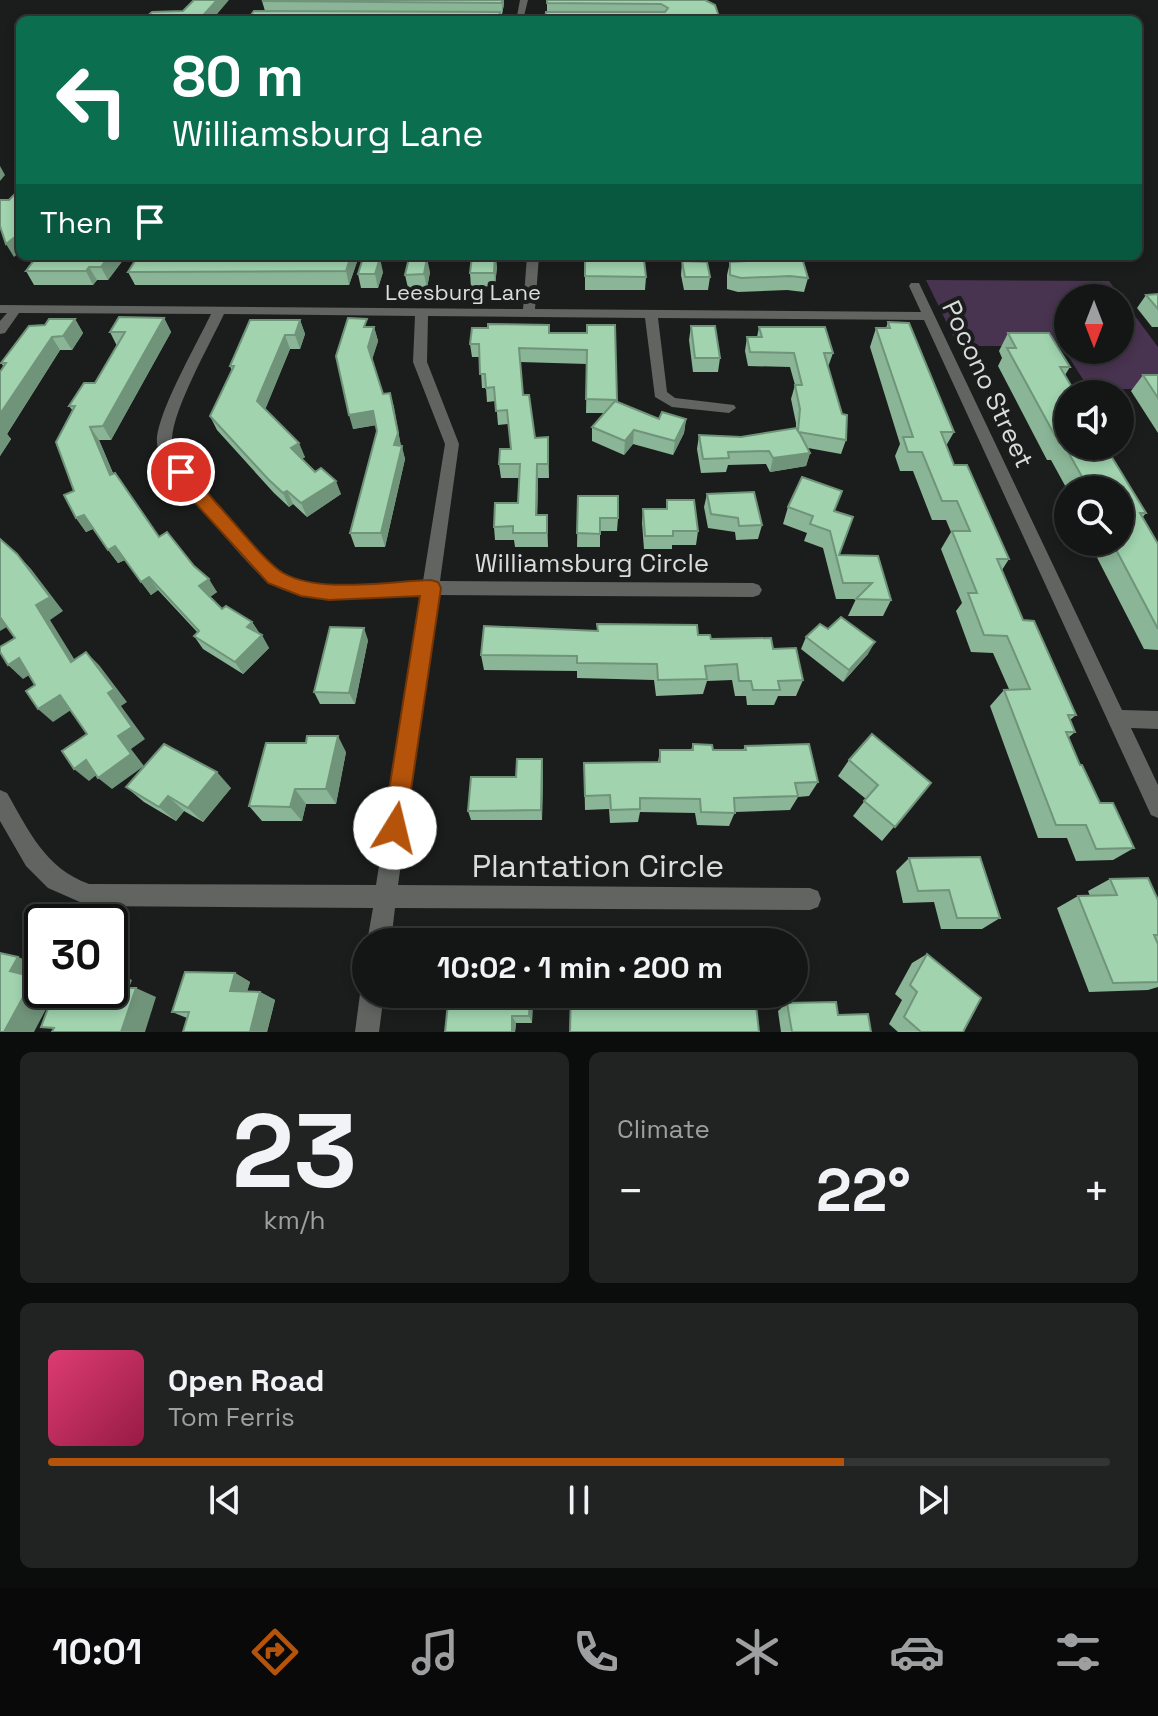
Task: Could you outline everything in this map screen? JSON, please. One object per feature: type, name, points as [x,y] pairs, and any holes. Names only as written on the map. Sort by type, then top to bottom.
[{"type":"street","points":[[240,16],[247,7]]},
{"type":"street","points":[[529,312],[533,260]]},
{"type":"street","name":"Pocono Street","points":[[915,286],[926,316],[1158,808]]},
{"type":"street","name":"Leesburg Lane","points":[[0,309],[926,316]]},
{"type":"street","points":[[0,330],[16,309]]},
{"type":"street","name":"Williamsburg Circle","points":[[220,309],[167,422],[164,442],[167,453],[194,491],[274,577],[301,588],[329,592],[431,588],[753,590]]},
{"type":"street","points":[[381,928],[452,444],[449,428],[421,366],[418,344],[422,312]]},
{"type":"street","points":[[651,312],[660,394],[672,402],[729,408]]},
{"type":"street","points":[[1117,719],[1158,720]]},
{"type":"street","name":"Plantation Circle","points":[[0,800],[39,869],[74,891],[89,895],[810,899]]},
{"type":"street","points":[[367,1032],[370,1008]]},
{"type":"shaded area","points":[[926,280],[1109,281],[1111,284],[1054,284],[1054,346],[958,346]]},
{"type":"shaded area","points":[[1134,315],[1158,347],[1158,389],[1134,389],[1134,380],[1083,380],[1073,364],[1134,364]]},
{"type":"building","points":[[194,0],[217,0],[203,16],[148,16],[152,12],[183,11]]},
{"type":"building","points":[[502,0],[502,3],[262,1]]},
{"type":"building","points":[[547,0],[705,0],[715,5],[719,16],[546,16],[546,12],[665,12],[668,8],[661,4],[547,3]]},
{"type":"building","points":[[254,11],[500,12],[499,16],[250,16]]},
{"type":"building","points":[[16,193],[16,236],[6,244],[0,226],[0,200],[9,200]]},
{"type":"building","points":[[34,260],[106,260],[101,267],[89,267],[86,271],[26,271]]},
{"type":"building","points":[[136,260],[350,260],[346,271],[128,272]]},
{"type":"building","points":[[362,260],[379,260],[375,274],[358,274]]},
{"type":"building","points":[[409,260],[427,260],[424,274],[405,275]]},
{"type":"building","points":[[472,260],[495,260],[494,273],[470,273]]},
{"type":"building","points":[[585,260],[644,260],[646,277],[585,276]]},
{"type":"building","points":[[803,260],[808,278],[741,278],[730,275],[730,262]]},
{"type":"building","points":[[682,261],[707,262],[710,277],[685,277]]},
{"type":"building","points":[[1158,294],[1158,309],[1146,295]]},
{"type":"building","points":[[119,317],[164,318],[103,426],[90,427],[110,475],[115,473],[159,537],[167,532],[194,566],[209,579],[199,586],[222,609],[226,606],[252,622],[247,627],[262,635],[235,662],[194,636],[199,631],[149,577],[141,582],[115,546],[108,550],[84,515],[76,518],[64,495],[74,491],[56,442],[75,406],[69,406],[84,383],[95,383],[125,332],[110,332]]},
{"type":"building","points":[[348,318],[367,319],[364,327],[374,327],[368,347],[383,394],[390,393],[398,433],[394,445],[402,446],[381,533],[350,533],[377,431],[373,411],[349,415],[336,356]]},
{"type":"building","points":[[49,319],[75,319],[63,336],[52,337],[0,414],[0,372],[6,363],[1,363],[29,326],[45,325]]},
{"type":"building","points":[[250,320],[300,320],[295,335],[285,335],[257,401],[299,443],[291,448],[315,472],[321,468],[336,481],[301,503],[287,491],[283,493],[268,479],[210,416],[234,366],[230,366]]},
{"type":"building","points":[[888,322],[909,323],[954,432],[941,432],[954,465],[967,465],[1009,559],[997,559],[1023,620],[1034,621],[1076,715],[1068,715],[1075,732],[1066,732],[1080,765],[1100,803],[1113,803],[1134,848],[1096,849],[1086,825],[1056,825],[1004,690],[1030,689],[1007,636],[984,635],[968,593],[977,593],[952,531],[970,531],[957,501],[942,501],[922,452],[908,452],[903,437],[913,437],[876,328],[890,328]]},
{"type":"building","points":[[488,324],[549,325],[549,333],[587,333],[587,325],[615,325],[617,400],[586,399],[587,350],[519,348],[523,395],[529,395],[535,438],[548,437],[548,464],[537,464],[536,515],[547,515],[547,533],[513,533],[513,526],[494,527],[495,503],[518,503],[520,464],[499,464],[500,449],[511,449],[507,410],[496,411],[494,387],[486,388],[485,374],[480,374],[479,344],[470,344],[472,328],[488,328]]},
{"type":"building","points":[[691,326],[715,326],[720,358],[695,358]]},
{"type":"building","points":[[759,327],[825,327],[833,353],[824,353],[842,414],[847,415],[846,440],[799,432],[810,453],[773,458],[769,451],[728,452],[729,458],[703,459],[699,435],[741,437],[796,428],[798,431],[800,409],[795,385],[802,385],[794,353],[750,352],[747,337],[762,337]]},
{"type":"building","points":[[1008,333],[1049,333],[1054,341],[1054,364],[1068,364],[1070,367],[1060,367],[1068,380],[1054,380],[1054,434],[1007,348],[1016,348]]},
{"type":"building","points":[[1143,375],[1158,375],[1158,398]]},
{"type":"building","points":[[615,401],[659,419],[662,412],[686,419],[675,441],[634,430],[625,441],[592,427]]},
{"type":"building","points":[[1073,460],[1114,460],[1123,476],[1082,476]]},
{"type":"building","points":[[802,477],[842,491],[834,511],[853,517],[839,555],[878,556],[891,600],[856,599],[872,583],[843,583],[830,531],[810,524],[813,516],[788,507]]},
{"type":"building","points":[[754,492],[762,525],[739,526],[738,518],[711,514],[707,494]]},
{"type":"building","points":[[1134,493],[1146,513],[1140,513],[1158,544],[1158,629],[1119,556],[1134,556]]},
{"type":"building","points":[[578,496],[618,496],[618,518],[600,518],[600,534],[577,533]]},
{"type":"building","points":[[667,500],[694,500],[698,531],[673,531],[673,536],[645,536],[643,509],[667,509]]},
{"type":"building","points":[[0,539],[17,554],[50,597],[36,605],[71,662],[86,652],[114,689],[108,693],[132,727],[118,736],[131,754],[98,778],[86,760],[74,769],[62,751],[87,734],[60,695],[38,709],[26,691],[35,685],[19,658],[8,665],[0,652],[0,647],[15,638],[0,617]]},
{"type":"building","points":[[841,617],[875,642],[849,670],[806,637],[820,624],[828,629]]},
{"type":"building","points":[[597,624],[697,625],[698,635],[710,635],[711,639],[771,638],[773,649],[796,648],[803,680],[778,681],[780,690],[753,690],[751,681],[739,681],[737,664],[705,666],[707,679],[658,680],[657,664],[577,663],[577,656],[481,655],[484,626],[598,631]]},
{"type":"building","points":[[330,627],[364,628],[349,693],[314,692]]},
{"type":"building","points":[[872,734],[931,783],[895,827],[864,801],[878,785],[849,760]]},
{"type":"building","points":[[307,736],[338,736],[326,789],[295,789],[290,807],[249,806],[266,743],[306,743]]},
{"type":"building","points":[[164,744],[217,772],[188,808],[168,796],[159,807],[126,787]]},
{"type":"building","points":[[693,744],[712,745],[713,750],[746,750],[745,746],[809,744],[818,782],[795,783],[798,796],[734,798],[735,813],[701,812],[700,799],[640,798],[640,809],[611,810],[610,795],[585,796],[584,763],[660,762],[660,750],[693,750]]},
{"type":"building","points":[[517,759],[542,759],[541,810],[468,811],[471,777],[516,777]]},
{"type":"building","points":[[980,857],[1000,918],[957,918],[949,890],[918,891],[909,858]]},
{"type":"building","points":[[1148,878],[1158,900],[1158,935],[1154,935],[1158,944],[1158,982],[1113,983],[1078,896],[1117,895],[1110,879]]},
{"type":"building","points":[[0,953],[18,957],[10,971],[24,974],[24,995],[4,1032],[0,1032]]},
{"type":"building","points":[[927,954],[981,998],[963,1032],[921,1032],[904,1017],[917,992],[910,985]]},
{"type":"building","points":[[185,972],[235,973],[230,991],[260,992],[250,1032],[183,1032],[189,1012],[172,1012]]},
{"type":"building","points":[[128,988],[136,988],[121,1032],[52,1032],[54,1028],[41,1027],[48,1008],[128,1008]]},
{"type":"building","points":[[836,1002],[838,1015],[868,1014],[871,1032],[792,1032],[788,1008],[808,1008],[808,1003]]},
{"type":"building","points":[[448,1008],[529,1008],[529,1016],[512,1016],[512,1032],[445,1032]]},
{"type":"building","points":[[571,1008],[756,1008],[759,1032],[570,1032]]},
{"type":"route","points":[[181,472],[194,491],[274,577],[301,588],[329,592],[431,588],[395,828]]}]
